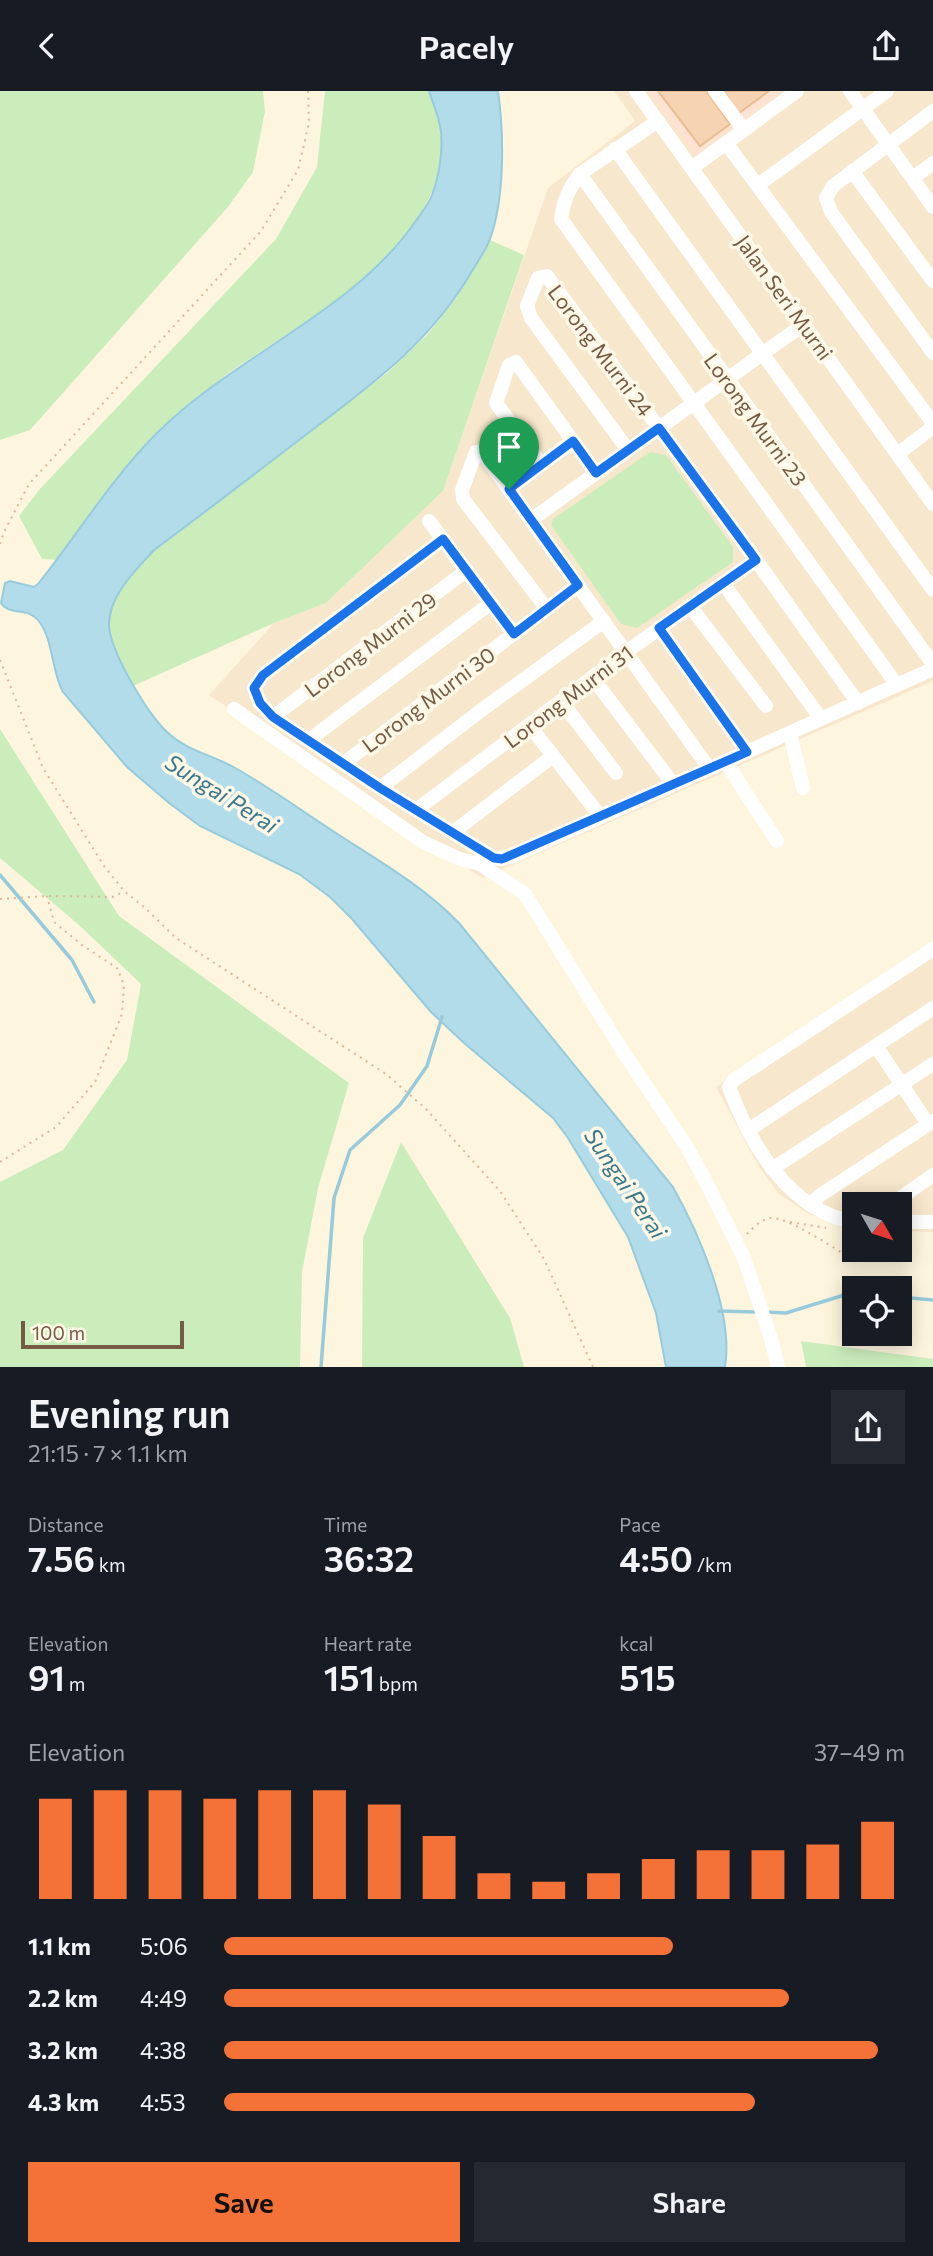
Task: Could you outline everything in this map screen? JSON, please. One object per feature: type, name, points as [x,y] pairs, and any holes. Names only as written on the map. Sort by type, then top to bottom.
[{"type":"street","name":"Jalan Seri Murni","points":[[636,91],[933,504]]},
{"type":"street","points":[[715,91],[744,130]]},
{"type":"street","points":[[850,91],[933,207]]},
{"type":"street","points":[[758,185],[887,91]]},
{"type":"street","points":[[692,168],[791,93]]},
{"type":"street","points":[[933,111],[833,186],[826,198],[831,212],[933,353]]},
{"type":"street","points":[[658,121],[580,174],[563,205],[561,219],[897,685]]},
{"type":"street","points":[[726,143],[933,425],[898,454]]},
{"type":"street","points":[[615,149],[933,590]]},
{"type":"street","points":[[913,178],[933,163]]},
{"type":"street","points":[[852,171],[933,281]]},
{"type":"street","name":"Lorong Murni 23","points":[[580,174],[933,667]]},
{"type":"street","name":"Lorong Murni 24","points":[[628,450],[531,318],[527,306],[538,278],[547,276],[858,703]]},
{"type":"street","points":[[531,520],[804,324]]},
{"type":"street","points":[[541,464],[496,403],[509,365],[516,362],[596,473]]},
{"type":"street","points":[[509,489],[573,441]]},
{"type":"street","points":[[547,609],[463,499],[462,490],[476,452],[481,451],[709,768]]},
{"type":"street","points":[[429,521],[514,634]]},
{"type":"street","points":[[443,539],[263,675],[254,688],[260,703],[273,717],[380,788],[494,858],[502,859],[601,817],[933,667]]},
{"type":"street","name":"Lorong Murni 31","points":[[416,810],[626,652],[756,560]]},
{"type":"street","name":"Lorong Murni 29","points":[[273,717],[467,570]]},
{"type":"street","points":[[723,583],[821,719]]},
{"type":"street","name":"Lorong Murni 30","points":[[344,763],[578,585]]},
{"type":"street","points":[[309,740],[491,603]]},
{"type":"street","points":[[690,606],[766,706]]},
{"type":"street","points":[[380,788],[604,621]]},
{"type":"street","points":[[659,628],[747,752]]},
{"type":"street","points":[[592,677],[673,784]]},
{"type":"street","points":[[561,701],[616,773]]},
{"type":"street","points":[[234,709],[423,842],[460,859],[480,864],[525,894],[624,1053],[687,1147],[744,1258],[778,1367]]},
{"type":"street","points":[[529,725],[601,817]]},
{"type":"street","points":[[790,733],[803,788]]},
{"type":"street","points":[[452,833],[554,756]]},
{"type":"street","points":[[725,761],[777,841]]},
{"type":"street","points":[[842,1218],[811,1205],[794,1193],[772,1169],[729,1087],[734,1080],[933,949]]},
{"type":"street","points":[[750,1129],[933,1008]]},
{"type":"street","points":[[811,1205],[819,1196],[930,1122],[876,1047]]},
{"type":"street","points":[[772,1169],[933,1064]]},
{"type":"street","points":[[909,1192],[933,1175]]},
{"type":"street","points":[[912,1222],[933,1222]]},
{"type":"path","points":[[0,544],[29,484],[261,231],[298,170],[309,123],[308,91]]},
{"type":"path","points":[[0,660],[43,768],[104,866],[124,891],[176,938],[386,1074],[461,1145],[500,1191],[544,1259],[593,1367]]},
{"type":"path","points":[[0,899],[47,896],[112,897],[124,891]]},
{"type":"path","points":[[0,1162],[56,1127],[95,1082],[122,1014],[124,985],[117,968],[54,922],[47,896]]},
{"type":"path","points":[[745,1237],[757,1224],[771,1218],[830,1229]]},
{"type":"path","points":[[787,1222],[842,1254]]},
{"type":"shaded area","points":[[614,91],[933,91],[933,681],[482,878],[209,695],[274,623],[326,603],[443,491],[548,188],[635,121]]},
{"type":"shaded area","points":[[648,91],[782,91],[695,156]]},
{"type":"shaded area","points":[[933,942],[933,1232],[912,1231],[912,1192],[842,1192],[842,1227],[807,1213],[778,1193],[758,1165],[716,1087]]},
{"type":"green space","points":[[0,91],[263,91],[265,111],[253,172],[228,207],[30,430],[0,440]]},
{"type":"green space","points":[[325,91],[429,91],[441,132],[440,166],[429,199],[411,228],[387,256],[360,281],[301,325],[230,371],[163,427],[117,479],[57,560],[42,559],[19,516],[39,490],[276,239],[317,167]]},
{"type":"green space","points":[[490,240],[524,255],[443,491],[326,603],[274,623],[133,686],[114,648],[109,624],[110,613],[118,593],[132,575],[154,550],[387,373],[428,334],[457,297]]},
{"type":"green space","points":[[650,452],[666,455],[733,547],[733,562],[637,628],[621,624],[551,525],[553,519]]},
{"type":"green space","points":[[0,729],[119,916],[349,1083],[318,1188],[302,1272],[300,1367],[0,1367],[0,1182],[63,1150],[127,1060],[141,984],[79,925],[0,858]]},
{"type":"green space","points":[[401,1142],[510,1318],[524,1367],[362,1367],[363,1238]]},
{"type":"green space","points":[[801,1341],[933,1359],[933,1367],[806,1367]]},
{"type":"water","name":"Sungai Perai","points":[[429,91],[498,91],[502,146],[501,185],[495,223],[484,251],[437,321],[396,363],[154,550],[132,575],[113,604],[109,626],[111,638],[140,697],[167,732],[276,793],[402,876],[459,923],[673,1187],[712,1274],[724,1323],[725,1367],[666,1367],[656,1313],[628,1237],[553,1118],[431,1012],[330,897],[299,874],[200,826],[127,767],[63,692],[47,637],[38,620],[29,614],[4,607],[1,603],[5,583],[10,581],[34,587],[38,584],[110,488],[157,433],[221,380],[326,308],[389,254],[427,205],[437,180],[441,132]]},
{"type":"building","points":[[658,91],[706,91],[730,124],[700,146]]},
{"type":"building","points":[[723,91],[769,91],[739,113]]},
{"type":"waterway","points":[[0,875],[72,960],[94,1002]]},
{"type":"waterway","points":[[321,1367],[334,1198],[350,1150],[400,1105],[427,1066],[442,1017]]},
{"type":"waterway","points":[[765,1312],[786,1313],[842,1296]]},
{"type":"waterway","points":[[912,1298],[933,1300]]},
{"type":"waterway","points":[[719,1311],[757,1312]]},
{"type":"route","points":[[659,428],[756,560],[659,628],[747,752],[502,859],[494,858],[452,833],[273,717],[260,703],[254,688],[263,675],[443,539],[514,634],[578,585],[509,489],[573,441],[596,473],[659,428]]}]
